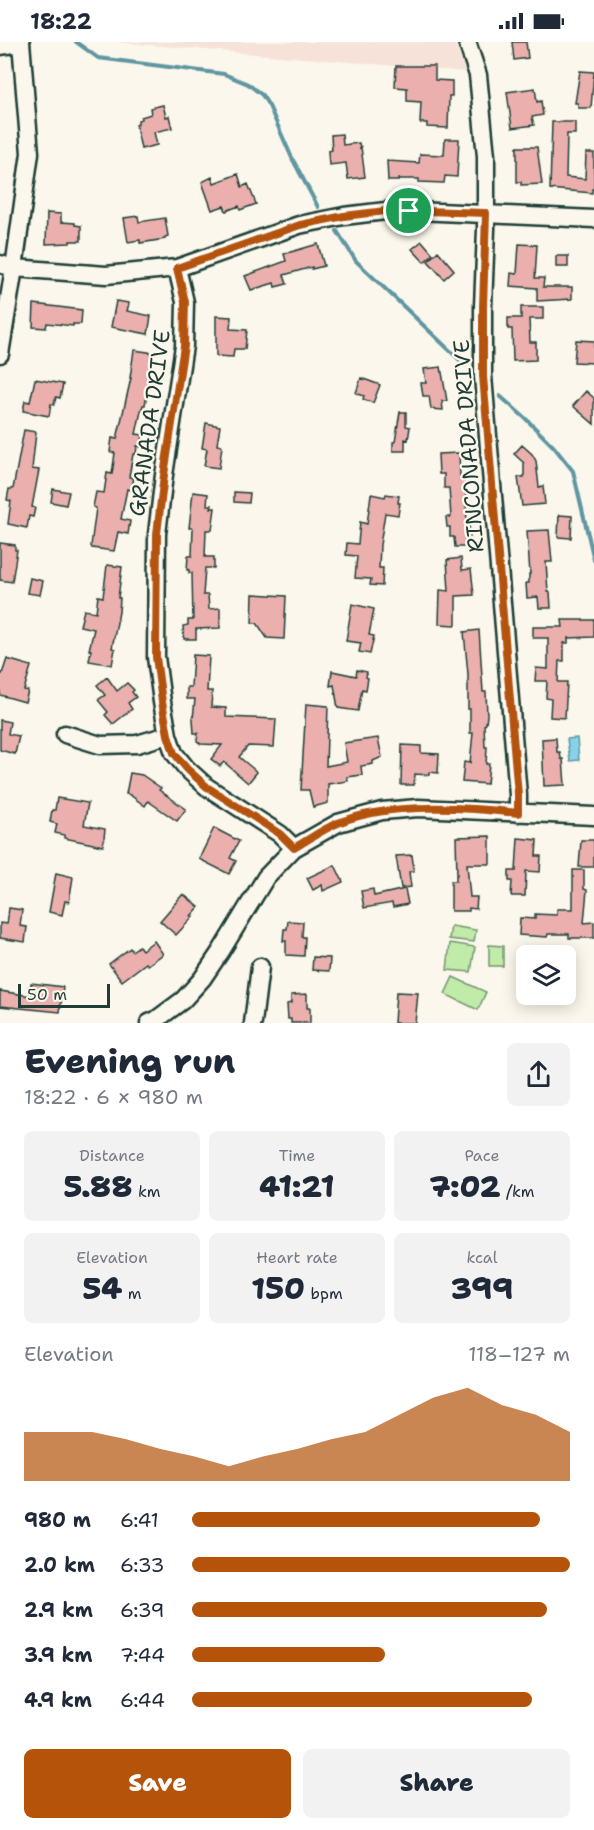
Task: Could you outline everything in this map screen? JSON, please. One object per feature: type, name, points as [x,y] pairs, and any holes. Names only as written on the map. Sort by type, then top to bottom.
[{"type":"street","points":[[0,46],[21,42],[30,153],[7,266],[0,354]]},
{"type":"street","name":"RINCONADA DRIVE","points":[[467,42],[478,75],[486,156],[483,376],[518,813]]},
{"type":"street","points":[[7,266],[106,275],[177,268],[300,225],[344,216],[394,210],[594,219]]},
{"type":"street","name":"GRANADA DRIVE","points":[[177,268],[185,302],[184,346],[157,534],[156,657],[168,735],[174,753],[187,769],[207,787],[280,834],[294,848]]},
{"type":"street","points":[[65,734],[100,745],[137,744],[168,735]]},
{"type":"street","points":[[155,1022],[183,1000],[202,979],[222,951],[266,877],[294,848],[338,823],[382,811],[418,808],[594,816]]},
{"type":"street","points":[[253,1023],[260,967]]},
{"type":"shaded area","points":[[115,42],[454,42],[466,72]]},
{"type":"green space","points":[[451,926],[476,930],[474,942],[449,939]]},
{"type":"green space","points":[[450,943],[475,947],[471,972],[447,970]]},
{"type":"green space","points":[[489,945],[503,946],[503,966],[489,966]]},
{"type":"green space","points":[[453,977],[486,992],[478,1010],[445,994]]},
{"type":"water","points":[[577,738],[579,760],[570,761],[567,739]]},
{"type":"building","points":[[512,42],[526,42],[528,58],[514,60]]},
{"type":"building","points":[[396,66],[435,66],[435,80],[452,81],[448,128],[427,127],[427,123],[420,123],[421,102],[407,101],[407,88],[395,87]]},
{"type":"building","points":[[580,71],[594,72],[591,108],[578,108],[578,103],[575,103]]},
{"type":"building","points":[[535,88],[537,102],[541,101],[543,115],[532,117],[534,125],[512,128],[507,92]]},
{"type":"building","points":[[163,105],[172,128],[154,132],[157,145],[141,149],[136,125],[138,120],[151,114],[150,108]]},
{"type":"building","points":[[552,122],[575,122],[575,134],[567,134],[566,177],[585,179],[586,153],[594,153],[592,193],[550,189]]},
{"type":"building","points":[[342,134],[343,145],[359,143],[365,177],[348,179],[346,163],[329,165],[328,151],[332,150],[331,135]]},
{"type":"building","points":[[445,139],[459,139],[457,177],[445,176],[444,183],[419,182],[419,179],[388,181],[387,161],[419,163],[420,154],[444,155]]},
{"type":"building","points":[[517,147],[537,147],[542,184],[521,185],[521,182],[517,182]]},
{"type":"building","points":[[238,174],[242,187],[248,184],[256,204],[240,210],[239,206],[226,211],[224,206],[212,210],[202,182],[212,177],[214,183]]},
{"type":"building","points":[[47,213],[61,214],[61,222],[81,226],[81,241],[46,244]]},
{"type":"building","points":[[138,216],[139,222],[165,218],[168,236],[165,239],[140,243],[140,240],[128,242],[124,218]]},
{"type":"building","points":[[422,241],[433,254],[424,262],[412,249]]},
{"type":"building","points":[[318,244],[324,266],[284,275],[287,284],[275,287],[274,283],[251,290],[245,276],[286,261],[284,254]]},
{"type":"building","points":[[519,244],[537,245],[535,278],[544,278],[543,287],[572,287],[572,299],[537,301],[537,288],[510,286],[511,273],[517,274]]},
{"type":"building","points":[[438,251],[454,270],[444,279],[428,261]]},
{"type":"building","points":[[556,256],[568,256],[568,267],[556,267]]},
{"type":"building","points":[[116,301],[129,303],[127,311],[151,316],[148,334],[111,327]]},
{"type":"building","points":[[34,304],[82,310],[81,324],[73,324],[73,326],[47,323],[46,328],[33,327]]},
{"type":"building","points":[[521,307],[543,307],[543,319],[529,319],[530,342],[536,342],[536,360],[513,361],[512,329],[508,329],[508,318],[521,318]]},
{"type":"building","points":[[216,316],[231,317],[230,329],[247,330],[245,349],[234,349],[233,357],[216,356]]},
{"type":"building","points":[[576,340],[594,341],[594,363],[574,362]]},
{"type":"building","points":[[134,350],[154,353],[145,405],[141,411],[136,434],[143,435],[141,447],[137,446],[136,454],[133,454],[129,477],[134,478],[131,490],[127,489],[121,519],[130,521],[128,534],[118,532],[114,551],[92,548],[96,508],[93,507],[96,492],[104,493],[107,473],[112,474],[115,453],[110,452],[112,438],[117,439],[131,378]]},
{"type":"building","points":[[441,367],[447,401],[442,401],[443,410],[431,409],[429,396],[423,396],[421,383],[426,383],[424,369]]},
{"type":"building","points":[[361,378],[380,385],[373,403],[356,393]]},
{"type":"building","points":[[35,379],[63,384],[60,398],[56,397],[54,405],[51,404],[49,416],[23,411],[25,401],[30,402]]},
{"type":"building","points":[[586,391],[594,398],[594,424],[573,406]]},
{"type":"building","points":[[400,412],[406,412],[406,426],[410,427],[408,440],[405,439],[405,451],[393,451],[393,442],[395,442]]},
{"type":"building","points":[[206,423],[220,426],[217,445],[222,446],[219,468],[204,466],[207,449],[202,448]]},
{"type":"building","points":[[24,430],[36,432],[32,469],[39,470],[32,507],[35,508],[33,517],[29,516],[27,528],[8,524],[11,501],[7,500],[9,489],[13,489]]},
{"type":"building","points":[[522,445],[536,461],[539,487],[543,486],[545,504],[522,506],[518,477],[524,477],[524,463],[514,454]]},
{"type":"building","points":[[459,453],[460,476],[465,475],[467,524],[469,524],[470,537],[465,537],[465,547],[455,547],[454,537],[450,537],[450,527],[447,527],[446,517],[451,517],[449,488],[444,488],[444,474],[439,474],[438,454]]},
{"type":"building","points":[[53,489],[69,492],[66,505],[51,502]]},
{"type":"building","points":[[193,492],[208,494],[207,505],[215,508],[212,530],[206,530],[205,557],[214,557],[214,568],[205,568],[203,595],[208,595],[209,609],[220,608],[220,628],[196,629],[196,639],[184,639],[183,626],[188,625],[188,620],[193,620],[192,573],[187,570],[188,556],[192,556],[193,528],[189,528]]},
{"type":"building","points":[[234,492],[250,493],[249,503],[234,502]]},
{"type":"building","points":[[371,494],[385,497],[386,494],[399,496],[398,503],[400,503],[398,515],[385,513],[379,568],[383,568],[382,586],[370,585],[371,579],[355,578],[357,556],[346,555],[347,543],[358,544],[360,522],[367,524]]},
{"type":"building","points":[[559,515],[572,516],[571,538],[558,537]]},
{"type":"building","points":[[549,530],[552,562],[546,562],[551,608],[539,608],[538,597],[527,598],[526,583],[529,583],[530,574],[527,531]]},
{"type":"building","points":[[0,543],[15,545],[15,550],[17,550],[12,582],[0,580]]},
{"type":"building","points":[[461,558],[462,570],[471,569],[474,595],[456,596],[456,625],[439,624],[440,590],[449,591],[447,560]]},
{"type":"building","points":[[107,565],[122,567],[112,665],[89,661],[94,629],[80,626],[84,610],[96,612],[98,596],[103,597]]},
{"type":"building","points":[[30,578],[43,581],[40,595],[27,593]]},
{"type":"building","points":[[253,594],[286,596],[284,639],[267,638],[257,623],[252,623]]},
{"type":"building","points":[[352,604],[374,609],[369,635],[374,636],[370,654],[359,652],[361,643],[346,641]]},
{"type":"building","points":[[562,620],[594,620],[594,637],[568,638],[568,643],[564,643],[564,661],[559,661],[558,682],[567,682],[565,718],[550,717],[551,699],[546,698],[547,681],[535,681],[536,668],[548,669],[548,638],[533,638],[533,627],[563,627]]},
{"type":"building","points":[[479,630],[483,692],[486,692],[487,715],[484,725],[485,747],[487,747],[486,764],[489,764],[487,784],[462,782],[464,762],[470,763],[473,733],[470,733],[464,632]]},
{"type":"building","points":[[193,655],[209,656],[207,691],[212,691],[211,707],[226,708],[226,717],[276,719],[274,747],[248,746],[239,757],[257,772],[248,783],[224,762],[220,766],[211,759],[222,745],[201,744],[197,741],[198,733],[194,733],[193,719],[195,699],[187,699],[187,687],[191,687]]},
{"type":"building","points":[[7,659],[31,666],[24,690],[28,691],[25,702],[0,695],[0,673],[2,674]]},
{"type":"building","points":[[357,670],[367,672],[366,677],[368,678],[366,690],[362,689],[358,711],[338,708],[334,685],[330,686],[332,671],[356,676]]},
{"type":"building","points":[[107,677],[117,691],[127,683],[134,690],[132,692],[136,697],[128,703],[132,709],[113,724],[105,715],[108,712],[98,700],[105,695],[97,685]]},
{"type":"building","points":[[306,704],[328,706],[326,766],[347,762],[344,743],[378,738],[382,757],[373,761],[373,764],[361,766],[362,775],[347,777],[348,781],[328,784],[328,803],[313,807],[309,790],[301,790]]},
{"type":"building","points":[[0,720],[10,722],[8,734],[19,736],[15,754],[0,750]]},
{"type":"building","points":[[556,738],[557,752],[560,752],[561,759],[563,759],[565,785],[544,786],[542,739]]},
{"type":"building","points":[[402,745],[421,746],[421,753],[439,754],[438,773],[415,774],[414,785],[401,785]]},
{"type":"building","points":[[130,773],[142,775],[186,809],[177,821],[148,801],[145,806],[126,794]]},
{"type":"building","points":[[57,798],[88,803],[84,825],[105,829],[103,846],[64,838],[64,835],[55,833],[57,824],[50,822]]},
{"type":"building","points":[[214,828],[239,841],[230,858],[236,861],[229,874],[199,859]]},
{"type":"building","points":[[490,836],[490,864],[467,864],[470,897],[477,897],[476,909],[451,911],[451,881],[456,881],[457,875],[456,837]]},
{"type":"building","points":[[518,838],[537,840],[536,856],[541,856],[540,872],[526,871],[525,896],[511,896],[512,881],[509,881],[509,871],[516,871]]},
{"type":"building","points":[[581,840],[594,840],[594,867],[579,867]]},
{"type":"building","points":[[412,855],[414,871],[409,872],[411,887],[401,888],[396,856]]},
{"type":"building","points":[[335,865],[343,882],[323,891],[322,885],[313,890],[307,878]]},
{"type":"building","points":[[573,870],[584,870],[584,889],[587,890],[584,923],[594,922],[594,938],[569,938],[569,934],[548,934],[547,937],[519,935],[520,918],[535,919],[535,914],[557,915],[557,909],[573,909]]},
{"type":"building","points":[[56,873],[73,877],[69,902],[65,901],[62,915],[49,912]]},
{"type":"building","points":[[373,889],[374,896],[405,889],[408,904],[393,907],[392,903],[364,908],[361,891]]},
{"type":"building","points":[[183,894],[199,907],[176,935],[160,921]]},
{"type":"building","points":[[9,908],[22,910],[20,926],[27,927],[25,942],[0,938],[0,923],[7,924]]},
{"type":"building","points":[[288,921],[303,922],[304,956],[286,955],[286,941],[283,941],[284,929],[287,929]]},
{"type":"building","points":[[154,941],[163,954],[148,965],[146,963],[122,981],[109,964],[130,948],[132,951],[139,946],[142,950]]},
{"type":"building","points":[[313,957],[330,958],[329,971],[312,970]]},
{"type":"building","points":[[31,983],[63,987],[60,1012],[0,1006],[0,991],[31,996]]},
{"type":"building","points":[[396,992],[418,993],[415,1023],[394,1023]]},
{"type":"building","points":[[307,994],[310,1023],[291,1023],[291,1019],[288,1019],[287,1004],[291,1003],[291,995]]},
{"type":"waterway","points":[[76,42],[98,58],[224,74],[248,84],[262,95],[269,106],[292,158],[318,207]]},
{"type":"waterway","points":[[337,231],[356,261],[465,365]]},
{"type":"waterway","points":[[500,396],[554,447],[573,471],[594,560]]},
{"type":"route","points":[[394,210],[409,211],[486,213],[483,376],[518,813],[418,808],[382,811],[338,823],[294,848],[280,834],[207,787],[187,769],[174,753],[168,735],[156,657],[157,534],[184,346],[185,302],[177,268],[300,225],[344,216],[394,210]]}]
